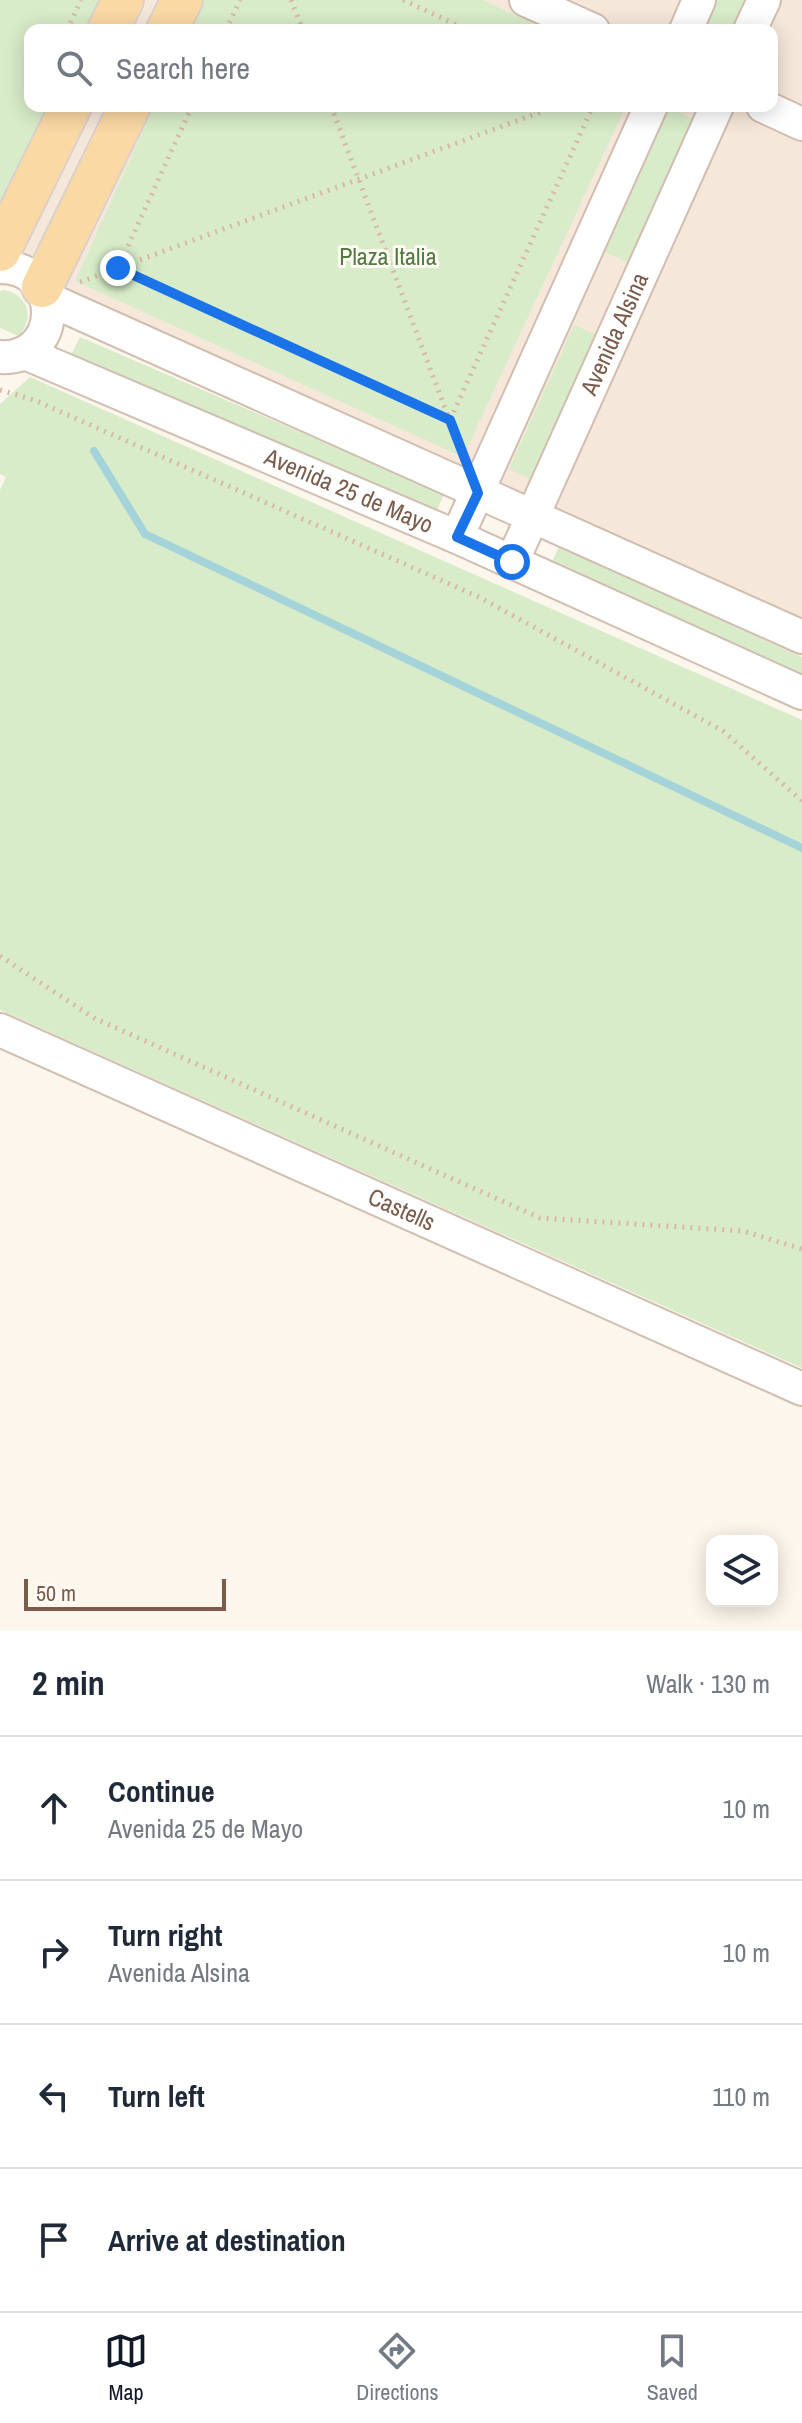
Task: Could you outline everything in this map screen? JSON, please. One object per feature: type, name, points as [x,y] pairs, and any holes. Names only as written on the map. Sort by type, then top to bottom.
[{"type":"main road","points":[[111,24],[123,0]]},
{"type":"main road","points":[[170,24],[182,0]]},
{"type":"main road","points":[[0,251],[68,112]]},
{"type":"main road","points":[[45,294],[127,112]]},
{"type":"street","points":[[526,0],[580,24]]},
{"type":"street","points":[[689,24],[699,0]]},
{"type":"street","points":[[753,24],[764,0]]},
{"type":"street","points":[[457,537],[648,112]]},
{"type":"street","name":"Avenida Alsina","points":[[512,562],[714,112]]},
{"type":"street","points":[[776,112],[802,124]]},
{"type":"street","name":"Avenida 25 de Mayo","points":[[0,267],[25,272],[45,294],[478,493],[802,637]]},
{"type":"street","points":[[12,355],[41,339],[48,320],[45,294]]},
{"type":"street","name":"Avenida 25 de Mayo","points":[[12,355],[457,537],[802,693]]},
{"type":"street","name":"Castells","points":[[0,1030],[802,1389]]},
{"type":"path","points":[[70,24],[81,0]]},
{"type":"path","points":[[229,24],[240,0]]},
{"type":"path","points":[[291,0],[301,24]]},
{"type":"path","points":[[403,0],[455,24]]},
{"type":"path","points":[[118,268],[189,112]]},
{"type":"path","points":[[333,112],[478,493]]},
{"type":"path","points":[[45,294],[541,112]]},
{"type":"path","points":[[450,420],[590,112]]},
{"type":"path","points":[[118,268],[450,420]]},
{"type":"path","points":[[0,390],[48,406],[479,597],[723,731],[802,801]]},
{"type":"path","points":[[0,956],[94,1018],[540,1218],[743,1231],[802,1249]]},
{"type":"shaded area","points":[[0,0],[802,0],[802,637],[0,278]]},
{"type":"green space","points":[[0,0],[100,0],[90,24],[24,24],[24,112],[50,112],[0,227]]},
{"type":"green space","points":[[202,0],[482,0],[535,24],[192,24]]},
{"type":"green space","points":[[717,0],[745,0],[734,24],[706,24]]},
{"type":"green space","name":"Plaza Italia","points":[[151,112],[623,112],[463,457],[75,281]]},
{"type":"green space","points":[[668,112],[678,112],[693,119],[629,263],[605,252]]},
{"type":"green space","points":[[5,290],[19,297],[27,308],[27,322],[19,336],[0,328],[0,291]]},
{"type":"green space","points":[[574,325],[597,335],[532,480],[509,469]]},
{"type":"green space","points":[[80,337],[444,494],[436,513],[71,355]]},
{"type":"green space","points":[[30,377],[802,720],[802,1368],[0,1010],[0,490],[6,477],[0,474],[0,404]]},
{"type":"green space","points":[[559,547],[802,657],[802,680],[550,566]]},
{"type":"waterway","points":[[94,451],[145,534],[802,848]]},
{"type":"route","points":[[118,268],[450,420],[478,493],[457,537],[512,562]]}]
